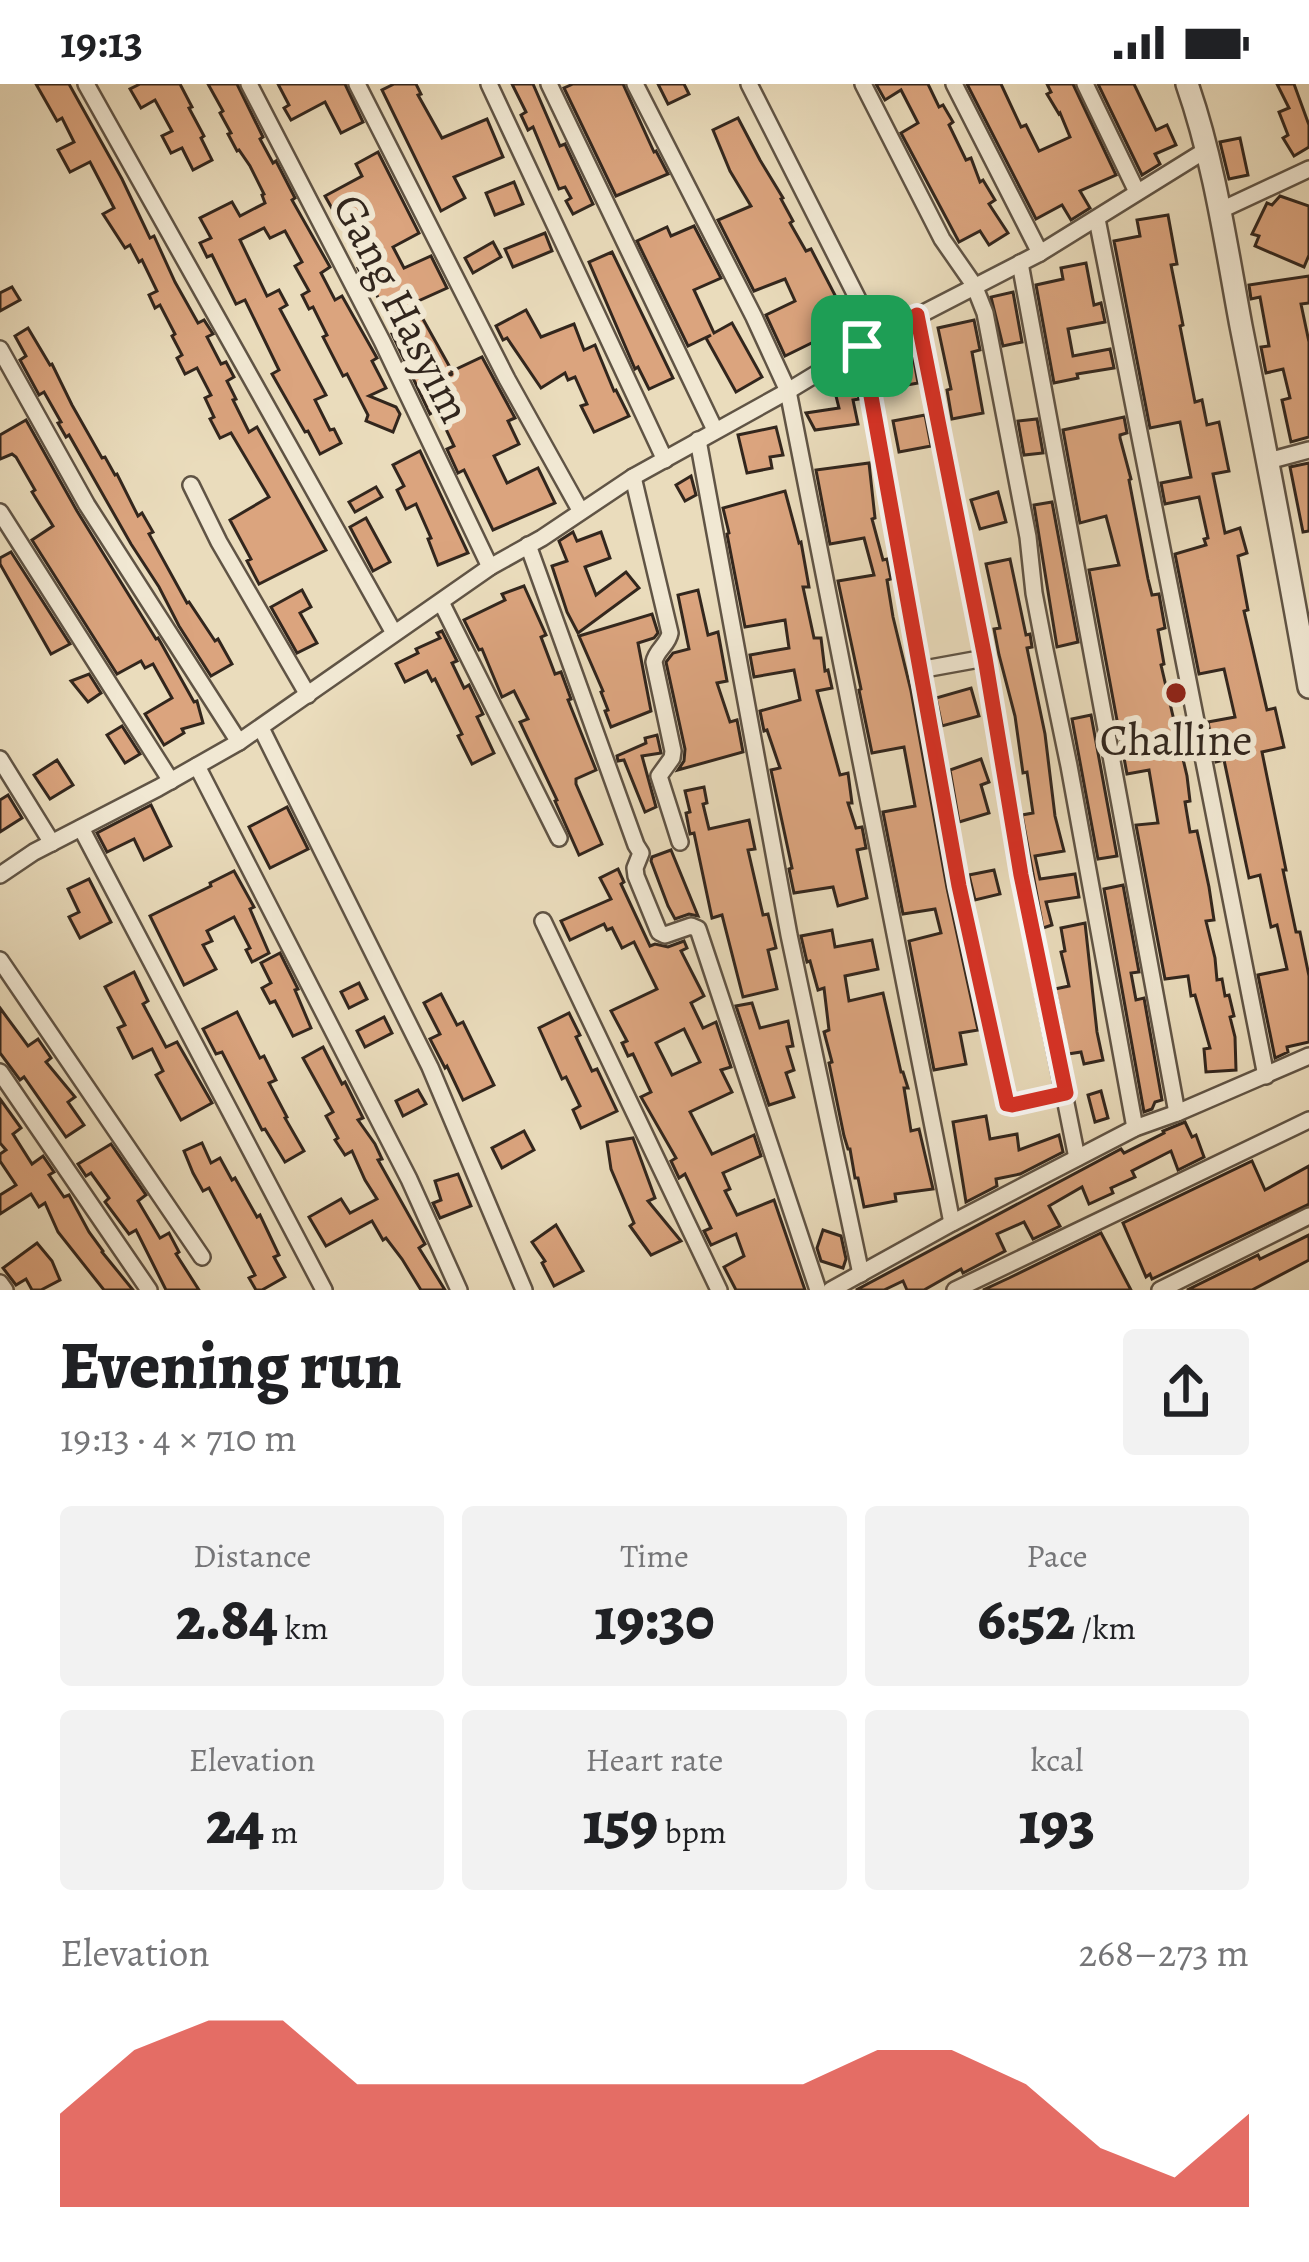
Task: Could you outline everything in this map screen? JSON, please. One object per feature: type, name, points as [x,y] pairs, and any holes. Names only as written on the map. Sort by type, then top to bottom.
[{"type":"street","points":[[86,84],[394,633]]},
{"type":"street","name":"Gang Hasyim","points":[[249,84],[382,341],[490,567]]},
{"type":"street","points":[[357,84],[507,380],[580,510]]},
{"type":"street","points":[[489,84],[665,460]]},
{"type":"street","points":[[549,84],[715,430]]},
{"type":"street","points":[[635,84],[788,391],[952,1223]]},
{"type":"street","points":[[749,84],[877,337]]},
{"type":"street","points":[[863,84],[985,313],[1136,1128]]},
{"type":"street","points":[[954,84],[1040,253]]},
{"type":"street","points":[[1085,84],[1138,192]]},
{"type":"street","points":[[1187,84],[1219,211],[1309,686]]},
{"type":"street","points":[[0,875],[239,742],[490,567],[633,477],[877,337],[1040,253],[1206,150]]},
{"type":"street","points":[[1219,211],[1309,169]]},
{"type":"street","points":[[1097,219],[1266,1076]]},
{"type":"street","points":[[1021,263],[1177,1113]]},
{"type":"street","points":[[917,315],[1077,1158]]},
{"type":"street","points":[[862,346],[959,886],[1007,1104],[1066,1093]]},
{"type":"street","points":[[0,349],[87,505],[239,742]]},
{"type":"street","points":[[698,440],[789,935],[861,1274]]},
{"type":"street","points":[[1268,461],[1309,450]]},
{"type":"street","points":[[633,477],[670,633],[654,662],[674,751],[659,776],[680,842]]},
{"type":"street","points":[[191,485],[308,695]]},
{"type":"street","points":[[0,512],[171,781]]},
{"type":"street","points":[[528,545],[641,853],[636,876],[659,932],[698,928],[818,1290]]},
{"type":"street","points":[[441,602],[559,838]]},
{"type":"street","points":[[919,670],[985,658]]},
{"type":"street","points":[[261,728],[430,1067],[524,1290]]},
{"type":"street","points":[[0,759],[52,843]]},
{"type":"street","points":[[197,766],[409,1179],[459,1290]]},
{"type":"street","points":[[82,828],[324,1290]]},
{"type":"street","points":[[543,921],[719,1290]]},
{"type":"street","points":[[0,960],[202,1257]]},
{"type":"street","points":[[831,1290],[1136,1128],[1309,1056]]},
{"type":"street","points":[[0,1072],[148,1290]]},
{"type":"street","points":[[956,1290],[1309,1120]]},
{"type":"street","points":[[1160,1290],[1309,1216]]},
{"type":"building","points":[[36,84],[69,84],[198,323],[204,320],[213,334],[207,337],[234,377],[227,381],[249,432],[257,427],[326,550],[259,584],[230,520],[269,497],[231,433],[220,438],[205,398],[211,395],[197,368],[185,374],[177,358],[182,355],[175,334],[160,305],[155,308],[149,295],[157,291],[142,260],[130,245],[125,248],[103,214],[114,208],[90,162],[70,172],[58,150],[74,142]]},
{"type":"building","points":[[140,84],[180,84],[212,160],[193,170],[182,148],[171,153],[162,136],[172,131],[155,100],[141,108],[130,89]]},
{"type":"building","points":[[208,84],[237,84],[260,139],[330,267],[321,273],[335,300],[342,296],[377,358],[372,361],[386,388],[369,396],[396,407],[400,414],[393,432],[366,421],[368,415],[323,337],[327,335],[313,307],[309,309],[302,295],[309,291],[295,266],[302,262],[285,231],[270,238],[264,228],[240,240],[267,296],[279,290],[287,305],[280,309],[326,395],[315,400],[341,443],[320,454],[272,374],[279,370],[245,300],[236,304],[212,255],[207,257],[200,243],[211,238],[200,218],[232,202],[240,216],[265,203]]},
{"type":"building","points":[[278,84],[345,84],[363,122],[341,133],[325,102],[291,120]]},
{"type":"building","points":[[394,84],[416,84],[442,138],[487,119],[503,157],[454,177],[465,198],[441,211],[382,90]]},
{"type":"building","points":[[512,84],[533,84],[593,204],[573,214],[566,201],[571,198],[565,187],[559,189],[533,127],[528,130],[521,115],[526,112]]},
{"type":"building","points":[[623,84],[668,174],[616,196],[564,88]]},
{"type":"building","points":[[658,84],[684,84],[689,94],[668,104]]},
{"type":"building","points":[[876,84],[928,84],[953,122],[949,125],[966,160],[971,158],[980,182],[995,200],[989,204],[1008,233],[989,245],[980,231],[959,242],[901,133],[918,123],[901,90],[885,100]]},
{"type":"building","points":[[967,84],[1001,84],[1021,127],[1026,125],[1039,151],[1070,137],[1047,94],[1051,92],[1047,84],[1073,84],[1116,175],[1080,191],[1090,208],[1071,220],[1062,205],[1036,219]]},
{"type":"building","points":[[1098,84],[1134,84],[1156,130],[1167,125],[1176,145],[1155,154],[1160,164],[1142,175]]},
{"type":"building","points":[[1277,84],[1294,84],[1309,125],[1309,147],[1294,156],[1283,138],[1288,135],[1279,112],[1289,108]]},
{"type":"building","points":[[738,118],[783,198],[790,223],[806,251],[811,249],[850,324],[785,356],[766,315],[795,301],[785,279],[754,291],[718,220],[751,206],[713,130]]},
{"type":"building","points":[[1240,138],[1248,175],[1229,179],[1220,142]]},
{"type":"building","points":[[378,152],[419,233],[393,247],[404,268],[431,256],[447,288],[414,303],[452,371],[482,357],[515,418],[508,421],[519,444],[494,456],[507,483],[538,468],[555,503],[493,530],[464,470],[458,473],[447,449],[454,446],[437,410],[430,414],[384,309],[368,278],[364,280],[351,242],[325,196],[362,176],[356,164]]},
{"type":"building","points":[[514,182],[523,204],[495,215],[486,193]]},
{"type":"building","points":[[1280,196],[1309,206],[1309,255],[1304,267],[1255,246],[1259,236],[1252,234],[1267,203],[1272,205]]},
{"type":"building","points":[[1168,215],[1177,264],[1171,265],[1195,402],[1202,400],[1207,425],[1219,422],[1229,471],[1213,474],[1225,533],[1240,528],[1247,553],[1238,556],[1248,610],[1244,611],[1267,710],[1275,708],[1284,747],[1262,752],[1296,932],[1300,932],[1309,976],[1309,1042],[1287,1047],[1288,1052],[1275,1058],[1258,975],[1287,969],[1277,925],[1271,927],[1260,875],[1249,878],[1224,760],[1216,762],[1208,722],[1235,717],[1224,669],[1199,674],[1175,554],[1206,545],[1208,538],[1199,497],[1165,504],[1161,483],[1191,477],[1180,422],[1150,428],[1114,241],[1140,236],[1137,220]]},
{"type":"building","points":[[694,226],[721,278],[694,290],[714,333],[732,323],[762,377],[736,392],[706,338],[711,335],[688,346],[637,241],[667,227],[671,236]]},
{"type":"building","points":[[545,233],[552,251],[513,267],[505,249]]},
{"type":"building","points":[[493,242],[501,257],[473,273],[465,258]]},
{"type":"building","points":[[612,252],[673,378],[649,389],[638,367],[635,369],[589,262]]},
{"type":"building","points":[[1086,263],[1094,305],[1101,303],[1105,322],[1068,329],[1073,356],[1110,349],[1114,368],[1054,383],[1036,285],[1063,279],[1061,268]]},
{"type":"building","points":[[1309,276],[1309,303],[1301,304],[1309,342],[1309,437],[1291,442],[1282,400],[1290,398],[1283,369],[1266,373],[1261,347],[1269,346],[1260,297],[1251,299],[1249,285]]},
{"type":"building","points":[[12,287],[20,300],[0,311],[0,293]]},
{"type":"building","points":[[1013,292],[1022,342],[1003,346],[991,297]]},
{"type":"building","points":[[526,310],[541,337],[574,324],[584,350],[595,345],[629,416],[594,432],[581,406],[587,404],[575,377],[568,380],[565,373],[541,388],[496,326]]},
{"type":"building","points":[[974,320],[980,350],[972,352],[983,413],[952,419],[938,328]]},
{"type":"building","points":[[28,328],[102,458],[153,532],[149,534],[187,603],[232,664],[211,676],[69,435],[66,437],[44,392],[39,395],[20,360],[26,356],[15,336]]},
{"type":"building","points":[[911,344],[918,383],[907,385],[899,346]]},
{"type":"building","points":[[855,378],[858,424],[815,430],[806,413],[839,408],[833,384]]},
{"type":"building","points":[[925,415],[931,446],[899,452],[893,421]]},
{"type":"building","points":[[1124,417],[1127,433],[1120,438],[1152,595],[1159,594],[1165,628],[1158,630],[1161,665],[1187,776],[1190,832],[1197,831],[1209,887],[1214,920],[1206,921],[1217,980],[1222,979],[1234,1016],[1230,1017],[1236,1070],[1206,1072],[1204,1049],[1210,1048],[1188,976],[1165,979],[1136,825],[1158,823],[1149,770],[1127,774],[1089,570],[1119,565],[1106,516],[1080,523],[1063,430]]},
{"type":"building","points":[[1037,419],[1043,453],[1024,455],[1018,421]]},
{"type":"building","points":[[26,420],[77,511],[197,701],[203,723],[182,729],[184,733],[164,745],[145,714],[172,698],[153,664],[145,668],[141,661],[117,674],[32,540],[53,526],[16,457],[0,459],[0,435]]},
{"type":"building","points":[[776,427],[783,455],[770,457],[772,468],[747,473],[738,435]]},
{"type":"building","points":[[420,451],[468,553],[438,565],[416,504],[406,509],[397,490],[404,486],[393,465]]},
{"type":"building","points":[[869,463],[872,519],[883,560],[887,559],[893,617],[978,1030],[960,1033],[966,1064],[934,1070],[909,941],[941,933],[935,909],[903,914],[883,812],[915,806],[904,747],[872,753],[838,581],[874,575],[864,538],[830,544],[816,470]]},
{"type":"building","points":[[1309,463],[1309,531],[1303,532],[1290,467]]},
{"type":"building","points":[[691,476],[696,495],[685,501],[676,485]]},
{"type":"building","points":[[376,487],[382,497],[355,512],[349,502]]},
{"type":"building","points":[[785,491],[801,542],[809,587],[803,587],[814,638],[821,638],[832,688],[817,691],[840,775],[848,773],[852,803],[848,803],[856,828],[862,827],[866,848],[857,850],[867,898],[838,906],[833,887],[794,893],[771,770],[780,768],[760,711],[800,700],[794,670],[754,677],[750,655],[789,648],[785,620],[745,627],[723,508]]},
{"type":"building","points":[[998,492],[1006,522],[980,529],[971,500]]},
{"type":"building","points":[[1052,502],[1078,642],[1057,647],[1034,505]]},
{"type":"building","points":[[366,518],[390,562],[373,571],[350,527]]},
{"type":"building","points":[[573,532],[577,541],[601,532],[610,558],[585,567],[596,595],[626,572],[639,588],[578,633],[552,566],[567,561],[559,541]]},
{"type":"building","points":[[11,552],[70,644],[51,654],[0,564],[0,558]]},
{"type":"building","points":[[1010,559],[1026,635],[1030,634],[1032,647],[1027,648],[1064,851],[1035,856],[1040,879],[1075,874],[1079,897],[1046,902],[1052,925],[1043,928],[1022,815],[1033,813],[1027,772],[1023,773],[999,655],[994,629],[1000,628],[986,564]]},
{"type":"building","points":[[524,586],[596,770],[576,779],[576,784],[602,844],[579,855],[520,722],[528,719],[514,691],[502,697],[464,620],[505,600],[502,594]]},
{"type":"building","points":[[302,590],[311,607],[300,613],[317,643],[297,653],[271,607]]},
{"type":"building","points":[[698,590],[708,635],[718,632],[727,681],[717,683],[730,722],[737,720],[743,752],[678,770],[685,749],[666,662],[673,653],[689,649],[678,595]]},
{"type":"building","points":[[652,614],[658,633],[638,643],[651,711],[611,727],[603,691],[579,636]]},
{"type":"building","points":[[442,631],[464,688],[469,685],[483,714],[477,717],[494,753],[472,764],[435,679],[427,671],[405,682],[396,664],[440,638],[437,633]]},
{"type":"building","points":[[89,674],[101,693],[88,702],[71,681]]},
{"type":"building","points":[[971,688],[979,716],[942,726],[936,698]]},
{"type":"building","points":[[1091,715],[1117,856],[1098,859],[1072,719]]},
{"type":"building","points":[[122,726],[140,754],[125,763],[107,735]]},
{"type":"building","points":[[657,735],[661,753],[642,756],[656,807],[645,812],[624,760],[618,761],[617,756]]},
{"type":"building","points":[[981,759],[989,782],[981,785],[989,813],[959,822],[950,770]]},
{"type":"building","points":[[57,760],[73,785],[50,799],[34,775]]},
{"type":"building","points":[[704,787],[709,829],[749,820],[755,849],[748,850],[776,948],[768,950],[777,989],[743,997],[722,915],[712,918],[686,813],[690,812],[685,791]]},
{"type":"building","points":[[8,795],[22,818],[0,832],[0,800]]},
{"type":"building","points":[[151,805],[171,846],[144,860],[134,839],[107,852],[97,833]]},
{"type":"building","points":[[287,807],[308,849],[270,868],[249,827]]},
{"type":"building","points":[[671,850],[698,916],[675,919],[668,906],[651,861]]},
{"type":"building","points":[[618,869],[650,946],[668,947],[684,941],[687,948],[681,951],[704,996],[691,1003],[703,1028],[716,1022],[731,1067],[721,1070],[732,1092],[690,1112],[712,1154],[754,1135],[761,1156],[723,1173],[730,1189],[725,1191],[737,1215],[774,1200],[805,1290],[736,1290],[724,1267],[744,1256],[736,1234],[711,1245],[704,1231],[711,1228],[685,1174],[679,1178],[671,1161],[676,1158],[641,1097],[651,1092],[633,1054],[628,1056],[622,1043],[627,1041],[611,1011],[657,989],[634,942],[622,948],[612,928],[607,930],[604,924],[570,940],[561,921],[611,899],[600,878]],"holes":[[[684,1029],[700,1062],[672,1075],[656,1043]]]},
{"type":"building","points":[[994,870],[1000,894],[975,900],[969,875]]},
{"type":"building","points":[[234,871],[254,907],[250,909],[269,953],[252,962],[234,917],[207,931],[212,941],[203,945],[216,969],[184,985],[150,916]]},
{"type":"building","points":[[89,879],[111,922],[80,938],[69,917],[79,912],[68,889]]},
{"type":"building","points":[[1123,885],[1139,972],[1131,973],[1136,1000],[1144,998],[1162,1100],[1144,1112],[1104,889]]},
{"type":"building","points":[[1085,923],[1103,1060],[1084,1064],[1081,1052],[1068,1054],[1055,989],[1069,986],[1061,928]]},
{"type":"building","points":[[832,930],[835,947],[872,940],[878,969],[845,976],[849,1001],[883,993],[908,1088],[904,1088],[911,1131],[919,1129],[933,1189],[895,1194],[896,1201],[864,1207],[829,1063],[824,988],[818,990],[801,936]]},
{"type":"building","points":[[280,953],[311,1028],[293,1036],[275,1001],[270,1003],[262,988],[271,983],[261,963]]},
{"type":"building","points":[[134,972],[148,1001],[143,1004],[166,1047],[177,1042],[212,1103],[181,1120],[156,1075],[163,1071],[152,1049],[133,1058],[118,1028],[125,1025],[105,987]]},
{"type":"building","points":[[359,983],[367,999],[349,1008],[341,992]]},
{"type":"building","points":[[441,994],[457,1025],[463,1022],[494,1085],[463,1100],[430,1039],[440,1034],[424,1003]]},
{"type":"building","points":[[752,1003],[760,1028],[788,1021],[793,1046],[787,1047],[794,1070],[786,1073],[794,1097],[769,1105],[736,1006]]},
{"type":"building","points":[[0,1008],[28,1046],[38,1039],[51,1058],[46,1062],[75,1097],[68,1102],[84,1125],[66,1137],[24,1077],[20,1080],[0,1053]]},
{"type":"building","points":[[237,1012],[276,1080],[269,1083],[304,1151],[285,1162],[262,1130],[222,1052],[216,1054],[203,1029]]},
{"type":"building","points":[[569,1013],[592,1071],[597,1069],[617,1111],[581,1128],[573,1110],[580,1106],[539,1028]]},
{"type":"building","points":[[384,1017],[392,1033],[365,1047],[357,1031]]},
{"type":"building","points":[[323,1047],[425,1244],[419,1248],[445,1290],[421,1290],[372,1221],[326,1246],[309,1217],[341,1199],[350,1213],[377,1199],[352,1151],[345,1155],[335,1140],[326,1116],[333,1112],[303,1058]]},
{"type":"building","points":[[418,1090],[426,1104],[403,1116],[396,1101]]},
{"type":"building","points":[[1101,1091],[1108,1118],[1095,1122],[1088,1095]]},
{"type":"building","points":[[0,1099],[21,1128],[13,1134],[32,1164],[43,1156],[54,1172],[49,1175],[64,1197],[69,1195],[102,1252],[133,1290],[104,1290],[58,1232],[45,1203],[39,1207],[31,1194],[0,1214],[0,1195],[16,1185],[0,1161],[6,1150],[0,1143]]},
{"type":"building","points":[[986,1116],[990,1139],[1017,1134],[1019,1150],[1059,1135],[1063,1152],[1020,1174],[996,1179],[997,1186],[966,1202],[953,1122]]},
{"type":"building","points":[[1185,1122],[1204,1157],[1178,1170],[1171,1151],[1132,1171],[1135,1177],[1089,1204],[1082,1187],[1049,1206],[1060,1226],[1033,1239],[1024,1222],[997,1234],[1005,1251],[924,1290],[907,1290],[903,1281],[884,1290],[856,1290],[1121,1149],[1124,1153]]},
{"type":"building","points":[[524,1131],[534,1150],[502,1168],[492,1148]]},
{"type":"building","points":[[633,1138],[655,1198],[648,1201],[681,1241],[651,1255],[630,1226],[634,1223],[611,1169],[607,1142]]},
{"type":"building","points":[[202,1143],[211,1163],[220,1158],[235,1178],[279,1255],[274,1257],[285,1277],[262,1290],[256,1290],[249,1278],[255,1275],[184,1151]]},
{"type":"building","points":[[111,1144],[146,1195],[138,1201],[160,1238],[169,1233],[199,1290],[166,1290],[136,1230],[129,1234],[91,1173],[86,1176],[78,1164]]},
{"type":"building","points":[[1252,1161],[1265,1190],[1309,1166],[1309,1204],[1152,1279],[1150,1274],[1146,1277],[1123,1223]]},
{"type":"building","points":[[458,1174],[471,1206],[440,1218],[433,1203],[441,1200],[435,1181]]},
{"type":"building","points":[[556,1225],[583,1271],[554,1286],[532,1242]]},
{"type":"building","points":[[823,1230],[841,1236],[843,1268],[821,1261],[817,1248]]},
{"type":"building","points":[[1101,1233],[1131,1290],[983,1290],[1009,1278]]},
{"type":"building","points":[[1309,1235],[1309,1260],[1252,1290],[1187,1290],[1258,1255],[1260,1259]]},
{"type":"building","points":[[37,1243],[60,1280],[32,1290],[26,1279],[16,1285],[3,1268]]},
{"type":"place","name":"Challine","points":[[1176,693]]},
{"type":"route","points":[[917,315],[1066,1093],[1007,1104],[959,886],[862,346],[917,315]]}]
